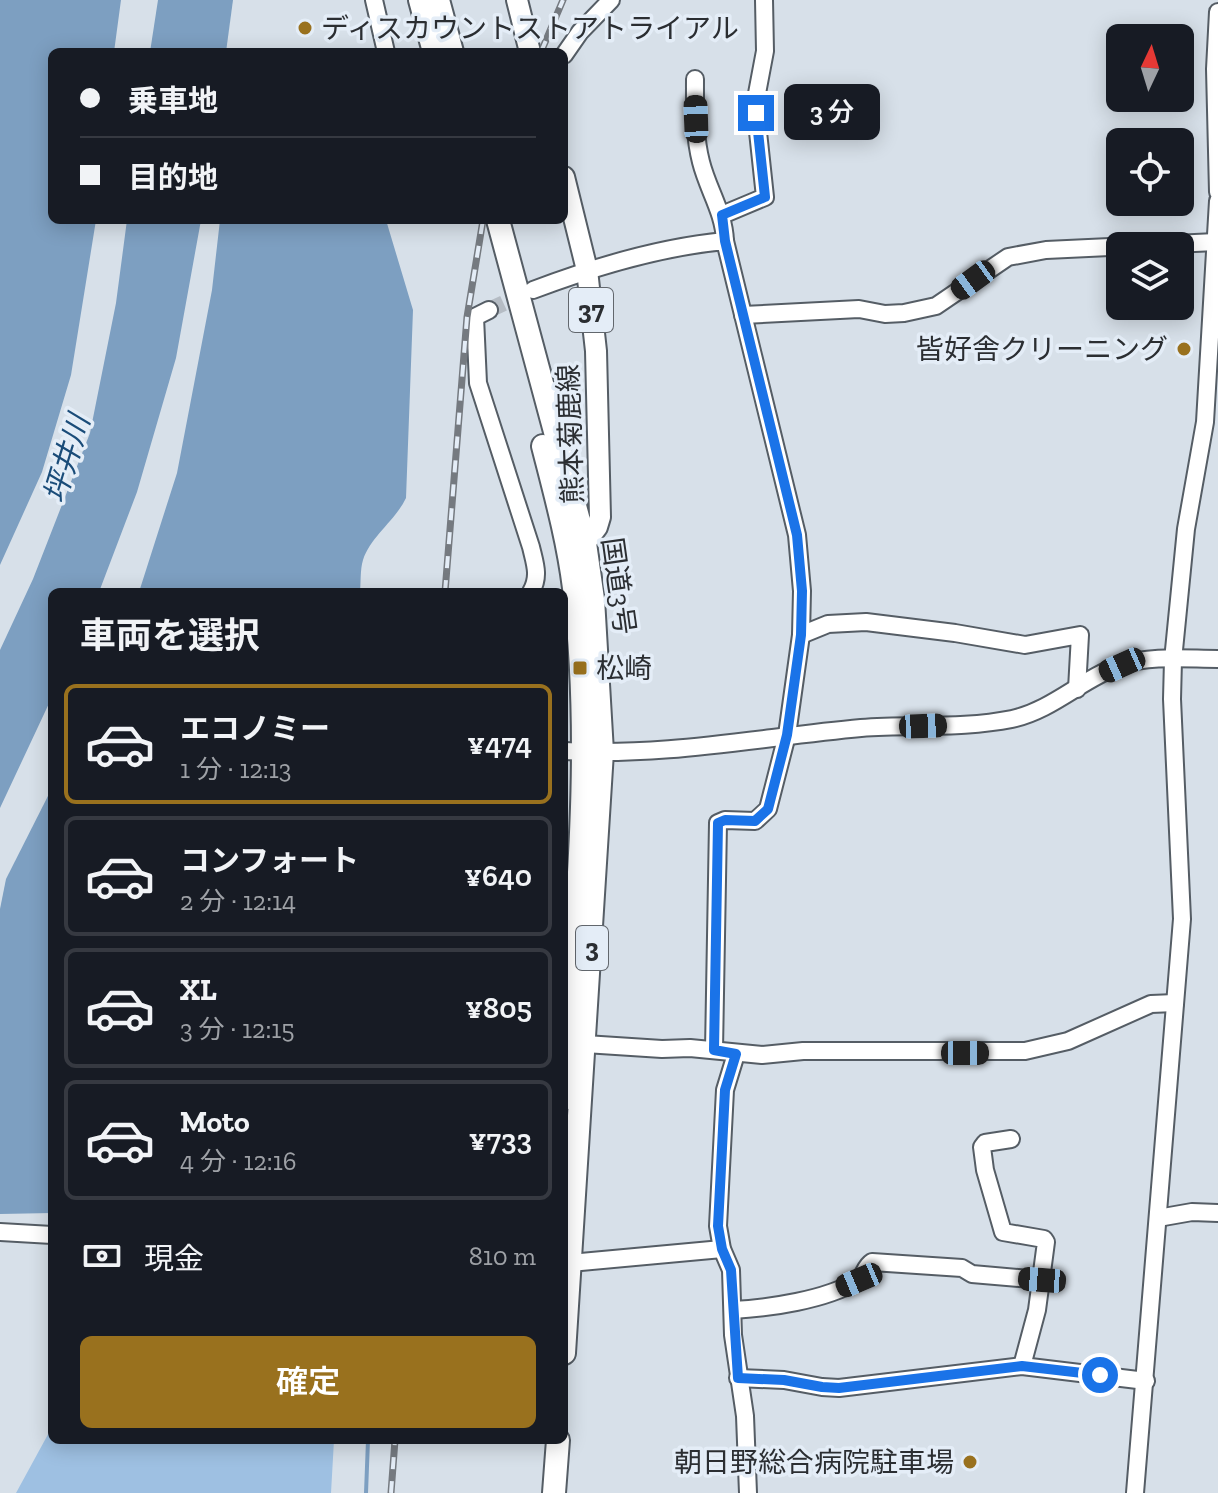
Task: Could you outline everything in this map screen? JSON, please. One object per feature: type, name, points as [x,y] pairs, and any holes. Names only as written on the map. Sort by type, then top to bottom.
[{"type":"highway","points":[[420,0],[433,48]]},
{"type":"highway","points":[[438,0],[451,48]]},
{"type":"highway","name":"国道3号","points":[[490,225],[585,543],[593,599],[583,752],[571,1073],[568,1293]]},
{"type":"highway","name":"国道3号","points":[[490,225],[568,549],[577,620],[583,752],[585,1044],[571,1073]]},
{"type":"highway","points":[[540,1493],[543,1444]]},
{"type":"highway","points":[[554,1493],[558,1444]]},
{"type":"main road","points":[[517,0],[529,48]]},
{"type":"main road","name":"熊本菊鹿線","points":[[568,193],[587,270],[596,351],[600,517],[585,543]]},
{"type":"street","points":[[374,0],[385,48]]},
{"type":"street","points":[[568,49],[611,0]]},
{"type":"street","points":[[722,215],[765,197],[755,104],[765,51],[764,0]]},
{"type":"street","points":[[1218,12],[1218,192]]},
{"type":"street","points":[[695,79],[696,138],[702,166],[722,215],[725,241],[797,535],[802,591],[801,635],[787,735],[768,809],[755,821],[725,820],[718,823],[714,1050]]},
{"type":"street","points":[[1135,1493],[1182,919],[1173,660],[1183,553],[1205,422],[1218,201]]},
{"type":"street","points":[[533,290],[587,270],[725,241]]},
{"type":"street","points":[[743,315],[859,309],[885,314],[904,313],[936,306],[1008,257],[1046,250],[1216,242]]},
{"type":"street","points":[[489,310],[475,317],[478,383],[531,547],[537,573],[533,588]]},
{"type":"street","points":[[801,635],[828,624],[866,622],[1025,645],[1080,635],[1077,689]]},
{"type":"street","points":[[583,752],[706,747],[866,728],[981,724],[1017,718],[1056,702],[1122,665],[1218,659]]},
{"type":"street","points":[[585,1044],[714,1050],[736,1054],[1025,1051],[1068,1041],[1151,1004],[1175,1003]]},
{"type":"street","points":[[736,1054],[725,1090],[718,1226],[722,1249],[731,1270],[738,1378],[745,1416],[748,1493]]},
{"type":"street","points":[[1011,1139],[985,1143],[982,1147],[985,1170],[1003,1232],[1044,1239],[1046,1242],[1042,1280],[1022,1366]]},
{"type":"street","points":[[1158,1218],[1192,1212],[1218,1213]]},
{"type":"street","points":[[0,1232],[48,1235]]},
{"type":"street","points":[[570,1263],[722,1249]]},
{"type":"street","points":[[733,1310],[766,1307],[833,1291],[859,1280],[872,1262],[962,1268],[972,1274],[1042,1280]]},
{"type":"street","points":[[738,1378],[784,1380],[839,1388],[1022,1366],[1146,1381]]},
{"type":"shaded area","points":[[0,0],[121,0],[115,48],[48,48],[48,224],[95,224],[71,375],[42,472],[0,565]]},
{"type":"shaded area","points":[[158,0],[233,0],[227,48],[151,48]]},
{"type":"shaded area","points":[[126,224],[200,224],[176,358],[137,492],[101,588],[48,588],[48,706],[0,808],[0,650],[33,579],[90,433],[116,303]]},
{"type":"shaded area","points":[[220,224],[387,224],[413,310],[406,498],[367,551],[362,564],[360,588],[140,588],[177,473],[212,290]]},
{"type":"shaded area","points":[[48,796],[48,1213],[0,1214],[0,909],[6,879]]},
{"type":"shaded area","points":[[48,1434],[48,1444],[334,1444],[331,1493],[16,1493]]},
{"type":"waterway","points":[[366,1493],[368,1444]]},
{"type":"tunnel","points":[[489,310],[528,292]]},
{"type":"railway","points":[[543,48],[563,0]]},
{"type":"railway","points":[[445,588],[467,317],[482,224]]},
{"type":"railway","points":[[391,1493],[395,1444]]},
{"type":"place","name":"ディスカウントストアトライアル","points":[[305,28]]},
{"type":"place","name":"皆好舎クリーニング","points":[[1184,349]]},
{"type":"place","name":"松崎","points":[[580,668]]},
{"type":"place","name":"朝日野総合病院駐車場","points":[[970,1462]]},
{"type":"route","points":[[756,113],[765,197],[722,215],[725,241],[797,535],[802,591],[801,635],[787,735],[768,809],[755,821],[725,820],[718,823],[714,1050],[736,1054],[725,1090],[718,1226],[722,1249],[731,1270],[738,1378],[766,1378],[839,1388],[1022,1366],[1100,1375]]},
{"type":"water label","name":"坪井川","points":[[67,459]]}]
